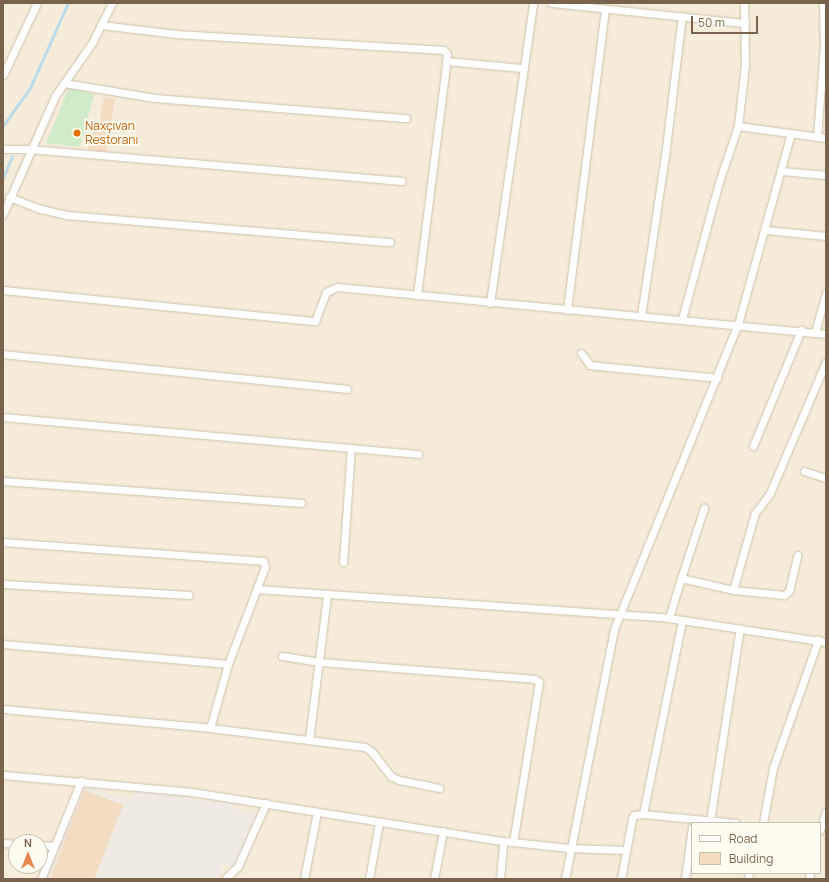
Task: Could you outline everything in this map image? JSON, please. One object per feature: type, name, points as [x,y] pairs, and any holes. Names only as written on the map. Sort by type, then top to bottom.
[{"type":"street","points":[[3,75],[37,3]]},
{"type":"street","points":[[3,214],[30,149],[55,96],[101,25],[112,3]]},
{"type":"street","points":[[490,303],[522,68],[533,3]]},
{"type":"street","points":[[551,3],[605,10],[745,23]]},
{"type":"street","points":[[682,319],[719,182],[738,126],[745,65],[744,3]]},
{"type":"street","points":[[817,137],[824,46],[823,3]]},
{"type":"street","points":[[567,310],[605,10]]},
{"type":"street","points":[[641,316],[665,156],[682,16]]},
{"type":"street","points":[[101,25],[176,34],[438,48],[444,50],[446,61],[418,295]]},
{"type":"street","points":[[446,61],[522,68]]},
{"type":"street","points":[[64,83],[155,98],[406,118]]},
{"type":"street","points":[[738,126],[826,138]]},
{"type":"street","points":[[565,879],[569,848],[593,743],[610,647],[619,616],[738,324],[766,230],[790,133]]},
{"type":"street","points":[[3,149],[30,149],[402,181]]},
{"type":"street","points":[[781,171],[826,175]]},
{"type":"street","points":[[10,197],[41,209],[66,215],[390,242]]},
{"type":"street","points":[[766,230],[826,236]]},
{"type":"street","points":[[3,290],[315,321],[326,292],[330,288],[738,324],[826,334]]},
{"type":"street","points":[[815,332],[826,294]]},
{"type":"street","points":[[753,446],[801,330]]},
{"type":"street","points":[[581,353],[590,365],[717,378]]},
{"type":"street","points":[[3,354],[347,389]]},
{"type":"street","points":[[733,590],[755,513],[770,493],[826,362]]},
{"type":"street","points":[[3,417],[418,454]]},
{"type":"street","points":[[344,562],[351,448]]},
{"type":"street","points":[[804,471],[826,478]]},
{"type":"street","points":[[3,481],[301,503]]},
{"type":"street","points":[[669,618],[704,508]]},
{"type":"street","points":[[3,542],[259,560],[263,562],[265,567],[228,664],[210,728]]},
{"type":"street","points":[[681,578],[733,590],[784,595],[789,591],[797,555]]},
{"type":"street","points":[[3,584],[189,595]]},
{"type":"street","points":[[257,589],[619,616],[669,618],[826,642]]},
{"type":"street","points":[[310,740],[327,595]]},
{"type":"street","points":[[643,814],[682,620]]},
{"type":"street","points":[[710,821],[740,628]]},
{"type":"street","points":[[762,822],[773,768],[818,640]]},
{"type":"street","points":[[3,644],[228,664]]},
{"type":"street","points":[[282,656],[320,662],[534,679],[539,682],[513,842]]},
{"type":"street","points":[[3,709],[210,728],[365,747],[372,752],[390,776],[398,780],[439,788]]},
{"type":"street","points":[[3,775],[192,792],[503,841],[569,848],[626,850]]},
{"type":"street","points":[[41,879],[53,846],[81,781]]},
{"type":"street","points":[[225,879],[238,866],[266,803]]},
{"type":"street","points":[[304,879],[318,812]]},
{"type":"street","points":[[821,828],[826,812]]},
{"type":"street","points":[[621,879],[632,819],[634,816],[643,814],[693,821],[723,822]]},
{"type":"street","points":[[369,879],[379,822]]},
{"type":"street","points":[[434,879],[443,831]]},
{"type":"street","points":[[685,879],[691,834]]},
{"type":"street","points":[[500,879],[503,841]]},
{"type":"street","points":[[48,846],[53,846]]},
{"type":"shaded area","points":[[3,3],[826,3],[826,879],[3,879]]},
{"type":"shaded area","points":[[83,786],[131,799],[136,791],[235,804],[234,809],[258,812],[234,866],[223,865],[219,879],[46,879]]},
{"type":"green space","points":[[69,88],[94,94],[80,147],[46,143]]},
{"type":"building","points":[[104,97],[115,99],[106,152],[88,149],[92,128],[98,129]]},
{"type":"building","points":[[84,790],[123,805],[94,879],[50,879]]},
{"type":"waterway","points":[[3,126],[30,88],[68,3]]},
{"type":"waterway","points":[[3,178],[12,157]]},
{"type":"place","name":"Naxçıvan Restoranı","points":[[77,133]]}]
